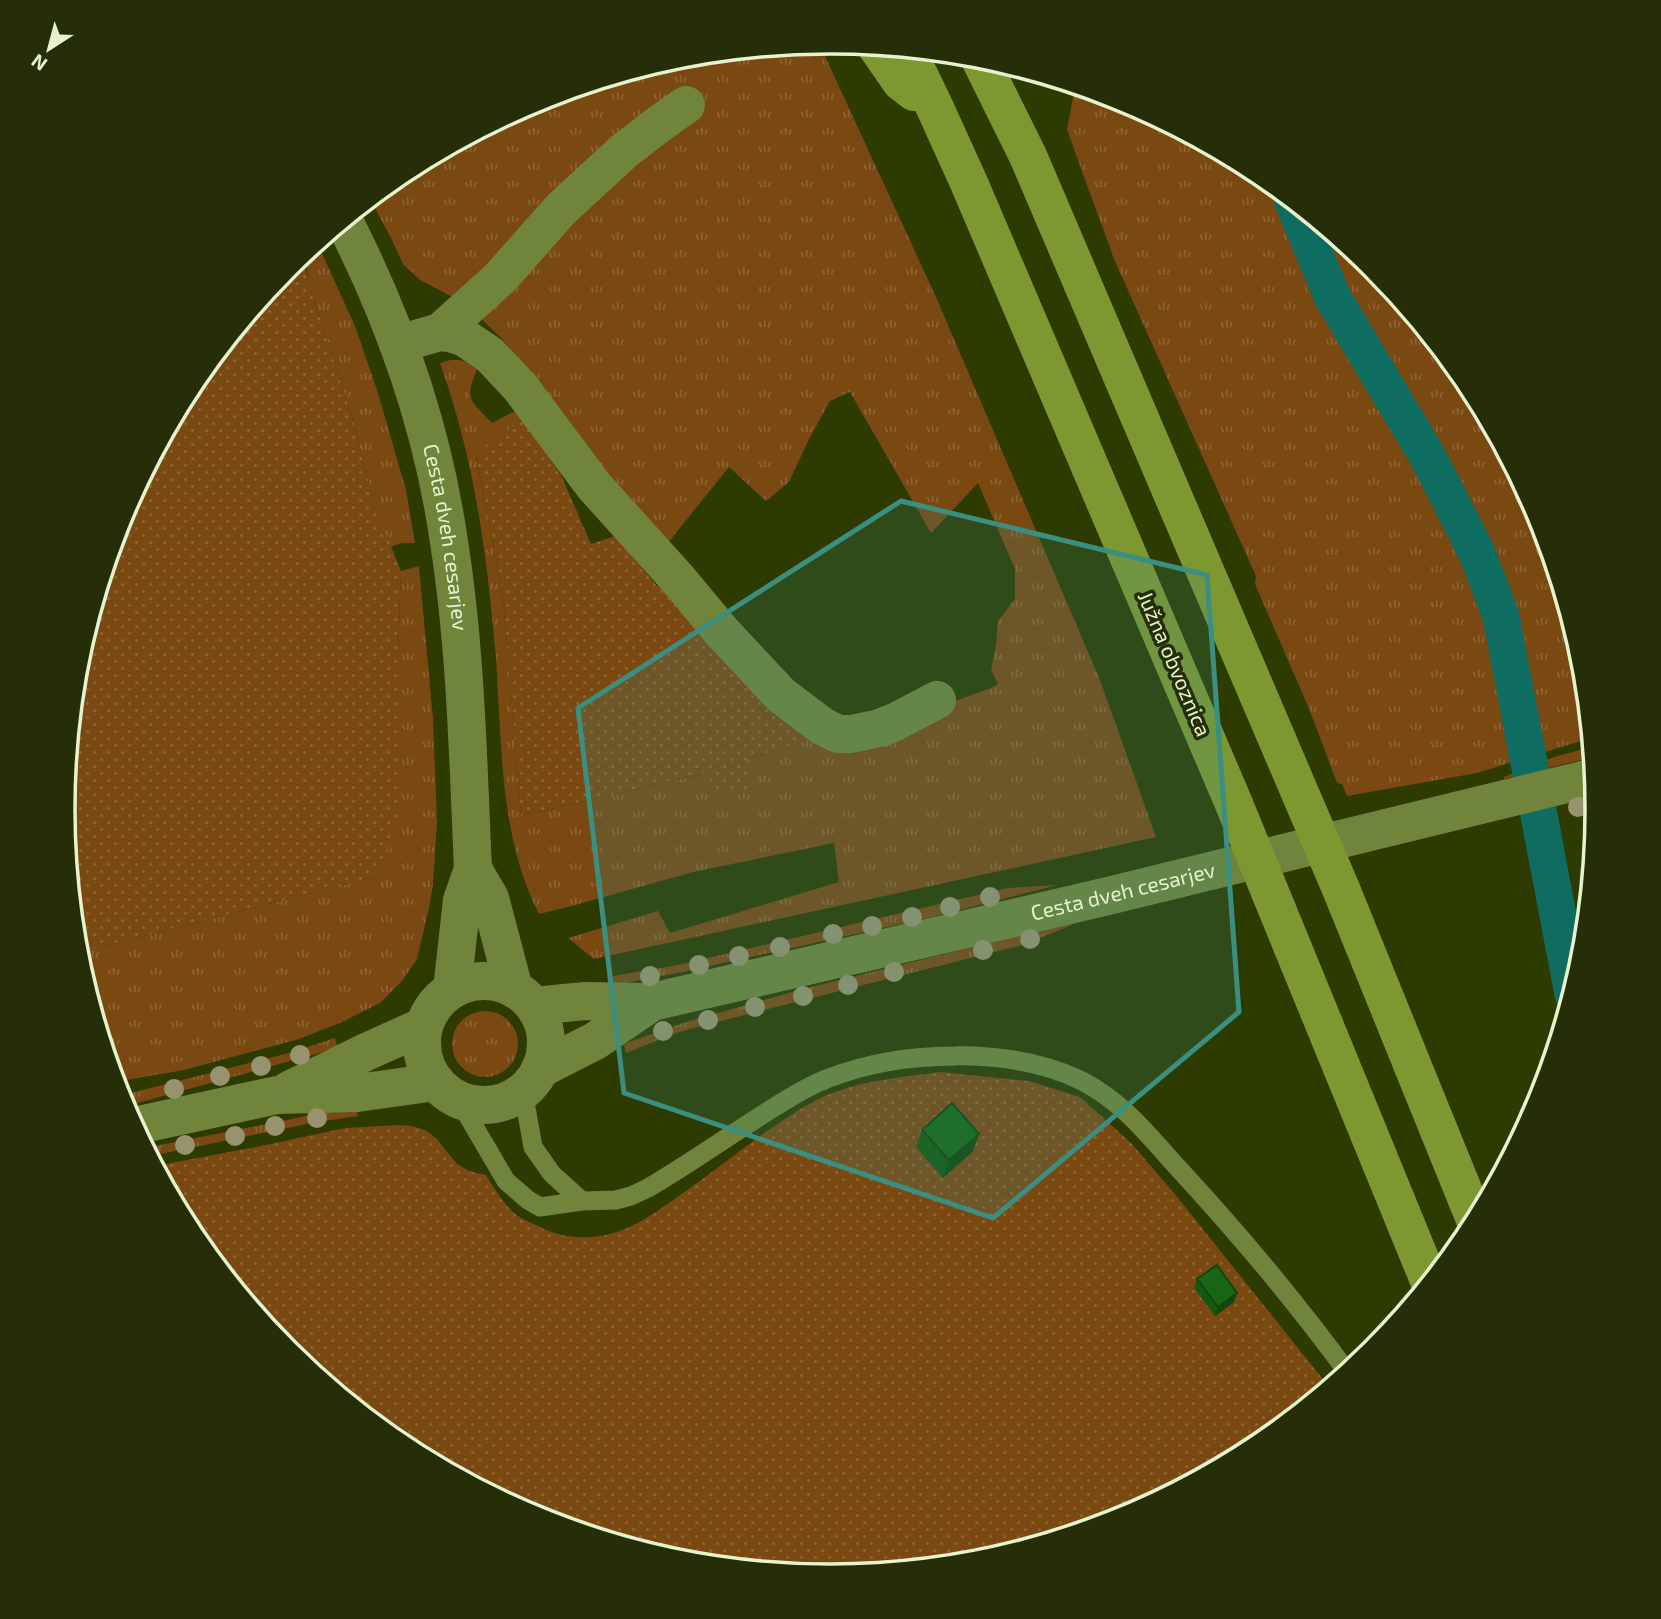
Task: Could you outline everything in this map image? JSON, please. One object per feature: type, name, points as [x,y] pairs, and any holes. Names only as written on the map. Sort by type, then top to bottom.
[{"type":"highway","points":[[883,56],[901,82],[935,108]]},
{"type":"highway","name":"Južna obvoznica","points":[[911,59],[935,108],[1234,803],[1426,1274]]},
{"type":"highway","points":[[986,71],[1022,147],[1341,889],[1471,1209]]},
{"type":"highway","points":[[1011,77],[1022,147]]},
{"type":"street","points":[[440,332],[500,278],[561,209],[624,151],[687,105]]},
{"type":"street","name":"Cesta dveh cesarjev","points":[[348,229],[398,344],[431,449],[449,541],[462,651],[473,869],[462,900],[452,990]]},
{"type":"street","points":[[398,344],[440,332],[450,332],[465,338],[490,355],[520,387],[594,486],[722,632],[781,695],[822,726],[838,734],[880,728],[937,700]]},
{"type":"street","name":"Cesta dveh cesarjev","points":[[473,869],[490,898],[524,997],[652,1002],[1108,896],[1585,779]]},
{"type":"street","points":[[476,981],[502,984],[524,997],[541,1017],[545,1030],[545,1056],[532,1080],[512,1098],[499,1103],[471,1103],[447,1090],[430,1072],[423,1050],[424,1026],[439,999],[464,984],[476,981]]},
{"type":"street","name":"Cesta dveh cesarjev","points":[[532,1080],[652,1002]]},
{"type":"street","points":[[277,1095],[424,1026]]},
{"type":"street","points":[[144,1124],[277,1095],[447,1090]]},
{"type":"lane","points":[[447,1090],[506,1181],[540,1207],[582,1200],[616,1200],[648,1188],[808,1086],[863,1066],[941,1056],[1006,1058],[1042,1065],[1081,1081],[1125,1110],[1215,1208],[1342,1365]]},
{"type":"lane","points":[[532,1080],[533,1147],[552,1174],[582,1200]]},
{"type":"highlighted area","points":[[901,501],[1207,575],[1239,1012],[993,1218],[624,1093],[578,708]]},
{"type":"green space","points":[[824,54],[936,297],[1100,680],[1156,837],[594,959],[568,938],[658,911],[670,933],[839,882],[834,843],[693,872],[539,914],[516,853],[509,821],[484,546],[471,473],[440,363],[460,360],[477,369],[471,388],[471,399],[492,423],[517,410],[523,419],[476,456],[503,596],[521,816],[711,772],[748,790],[748,759],[824,735],[866,733],[991,688],[998,684],[991,670],[998,621],[1015,599],[1015,569],[978,483],[931,533],[850,392],[830,401],[789,482],[766,501],[729,467],[663,549],[505,342],[466,304],[420,280],[403,264],[375,207],[453,155],[541,112],[588,94],[683,69],[732,61]]},
{"type":"green space","points":[[1072,94],[1165,132],[1208,155],[1290,210],[1365,275],[1430,350],[1485,432],[1528,520],[1560,614],[1571,662],[1582,741],[1477,773],[1347,796],[1342,784],[1337,783],[1310,711],[1255,584],[1256,576],[1114,259],[1067,130]]},
{"type":"green space","points":[[322,252],[355,326],[378,393],[406,490],[415,543],[390,547],[374,505],[353,420],[309,283],[306,266]]},
{"type":"green space","points":[[306,266],[353,420],[374,505],[401,571],[398,654],[402,800],[378,876],[89,950],[77,859],[77,760],[90,662],[115,567],[153,475],[176,432],[231,350]]},
{"type":"green space","points":[[523,419],[561,475],[591,544],[615,536],[657,586],[670,580],[824,735],[748,759],[748,790],[712,795],[710,772],[521,816],[503,596],[476,455]]},
{"type":"green space","points":[[419,566],[433,719],[437,821],[433,884],[417,959],[402,981],[380,1003],[340,1023],[299,1039],[184,1070],[126,1080],[101,1005],[89,950],[378,876],[398,654],[401,571]]},
{"type":"green space","points":[[1583,749],[1584,759],[1504,779],[1504,777],[1554,757]]},
{"type":"green space","points":[[1057,885],[928,918],[678,973],[609,986],[607,977],[678,965],[1008,888]]},
{"type":"green space","points":[[1071,923],[1072,925],[1022,945],[697,1027],[626,1053],[624,1044],[683,1023],[803,989]]},
{"type":"green space","points":[[479,1011],[491,1011],[503,1016],[513,1026],[518,1044],[516,1057],[503,1072],[491,1077],[479,1077],[467,1072],[457,1062],[452,1050],[452,1038],[457,1026],[467,1016]]},
{"type":"green space","points":[[335,1038],[338,1048],[135,1104],[131,1093],[293,1052]]},
{"type":"green space","points":[[940,1072],[1029,1081],[1080,1097],[1131,1143],[1324,1380],[1250,1437],[1165,1487],[1073,1525],[1026,1539],[929,1558],[830,1565],[732,1558],[683,1550],[588,1525],[496,1487],[453,1464],[371,1409],[296,1344],[263,1307],[231,1269],[203,1229],[164,1164],[345,1128],[412,1126],[425,1130],[436,1138],[457,1164],[469,1171],[486,1175],[498,1195],[520,1217],[546,1230],[564,1235],[601,1236],[628,1228],[653,1214],[776,1125],[811,1103],[874,1081]]},
{"type":"green space","points":[[355,1105],[358,1116],[158,1154],[154,1146]]},
{"type":"building","points":[[952,1103],[979,1134],[949,1160],[922,1130]]},
{"type":"building","points":[[1217,1265],[1237,1293],[1218,1307],[1197,1279]]},
{"type":"waterway","points":[[1300,218],[1333,298],[1428,457],[1476,551],[1501,616],[1568,969]]}]
